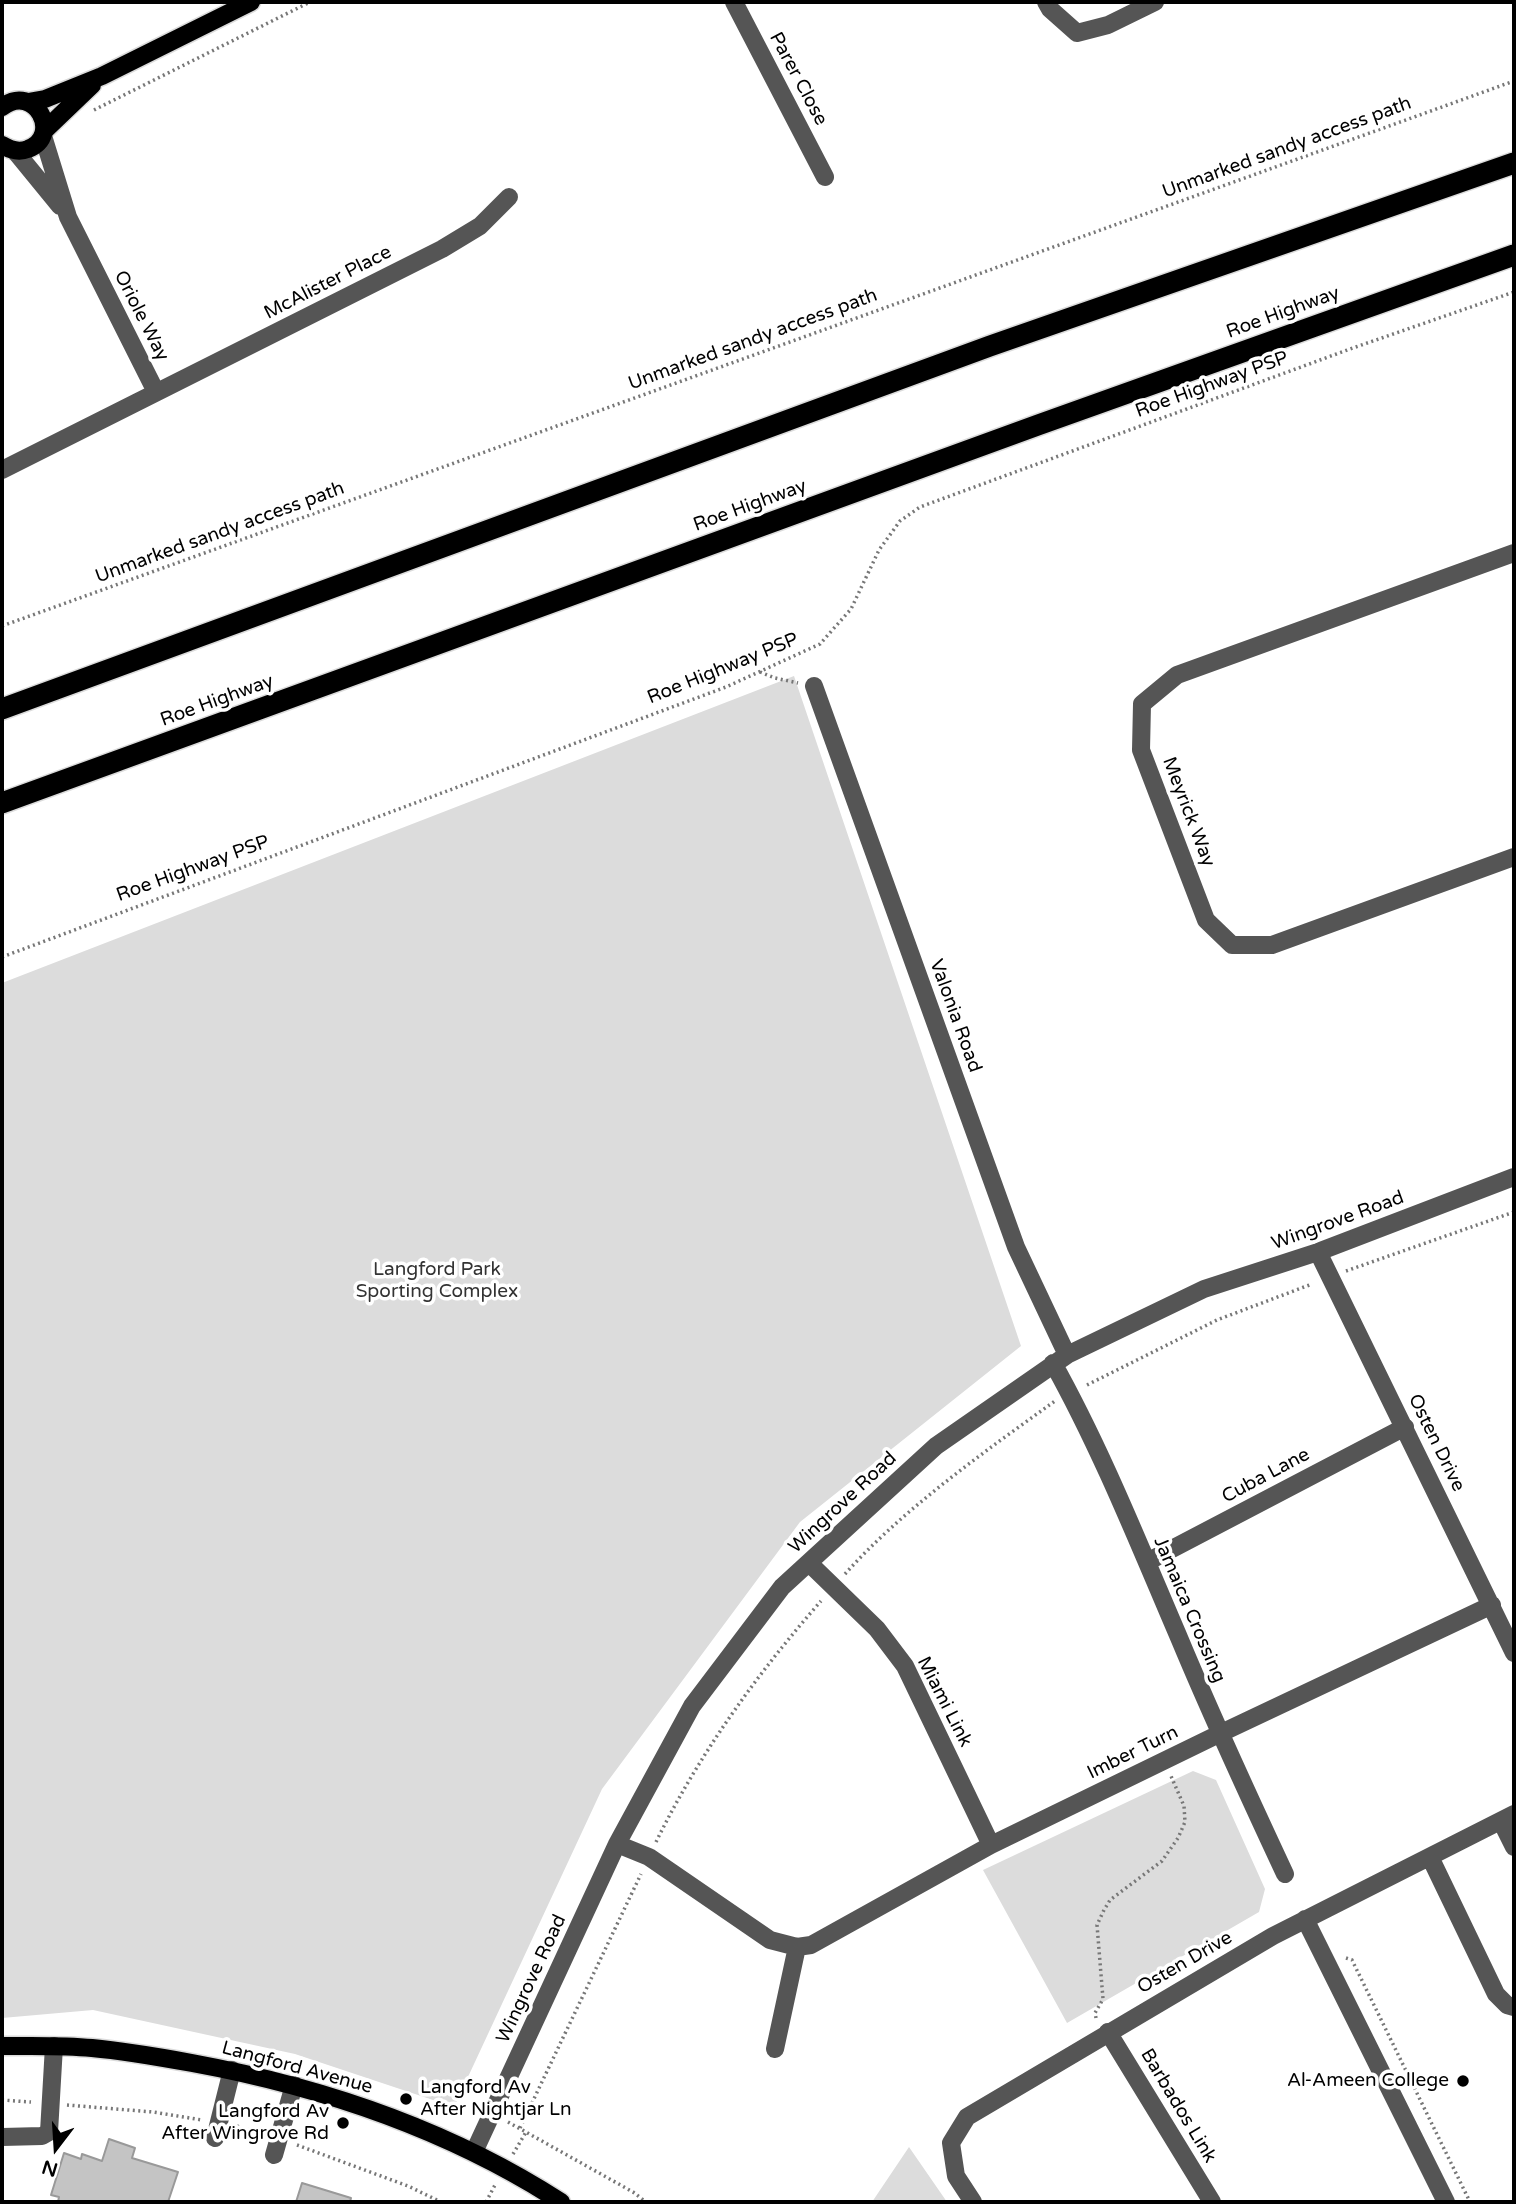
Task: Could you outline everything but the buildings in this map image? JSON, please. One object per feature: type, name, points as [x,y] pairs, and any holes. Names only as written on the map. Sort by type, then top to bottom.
[{"type":"highway","points":[[2,709],[1003,342],[1514,163]]},
{"type":"highway","name":"Roe Highway","points":[[2,803],[1025,429],[1514,255]]},
{"type":"main road","points":[[2,107],[12,101],[45,99],[102,76],[251,2]]},
{"type":"main road","points":[[6,148],[25,151],[33,147],[102,76]]},
{"type":"main road","points":[[28,102],[41,113],[43,134]]},
{"type":"main road","name":"Langford Avenue","points":[[2,2046],[54,2046],[117,2051],[232,2070],[294,2085],[373,2109],[474,2152],[561,2202]]},
{"type":"street","name":"Parer Close","points":[[734,2],[825,177]]},
{"type":"street","points":[[1046,2],[1050,9],[1077,33],[1108,25],[1155,2]]},
{"type":"street","name":"Oriole Way","points":[[2,470],[156,392],[68,217],[43,134]]},
{"type":"street","name":"Oriole Way","points":[[6,148],[68,217]]},
{"type":"street","name":"McAlister Place","points":[[156,392],[442,249],[480,226],[509,197]]},
{"type":"street","name":"Meyrick Way","points":[[1514,552],[1177,675],[1142,704],[1141,750],[1206,920],[1232,945],[1272,944],[1514,857]]},
{"type":"street","name":"Valonia Road","points":[[814,686],[1016,1247],[1060,1359]]},
{"type":"street","name":"Wingrove Road","points":[[474,2152],[617,1844],[692,1706],[782,1587],[936,1446],[1060,1359],[1204,1289],[1318,1252],[1514,1177]]},
{"type":"street","name":"Osten Drive","points":[[1318,1252],[1514,1653]]},
{"type":"street","name":"Jamaica Crossing","points":[[1060,1359],[1070,1393],[1147,1562],[1219,1734],[1285,1874]]},
{"type":"street","name":"Cuba Lane","points":[[1147,1562],[1405,1427]]},
{"type":"street","name":"Miami Link","points":[[809,1563],[877,1629],[905,1666],[991,1845]]},
{"type":"street","name":"Imber Turn","points":[[797,1947],[811,1945],[991,1845],[1492,1605]]},
{"type":"street","points":[[1508,1817],[1514,1847]]},
{"type":"street","name":"Osten Drive","points":[[973,2202],[956,2176],[951,2143],[967,2117],[1305,1919],[1508,1817]]},
{"type":"street","points":[[617,1844],[649,1857],[770,1940],[797,1947],[775,2049]]},
{"type":"street","points":[[1430,1857],[1496,1994],[1507,2006],[1514,2007]]},
{"type":"street","points":[[1305,1919],[1446,2202]]},
{"type":"street","name":"Barbados Link","points":[[1108,2032],[1212,2202]]},
{"type":"street","points":[[2,2137],[42,2136],[49,2132],[54,2046]]},
{"type":"street","points":[[215,2138],[232,2070]]},
{"type":"street","points":[[274,2155],[294,2085]]},
{"type":"path","points":[[83,116],[310,2]]},
{"type":"path","name":"Unmarked sandy access path","points":[[2,626],[1514,80]]},
{"type":"path","name":"Roe Highway PSP","points":[[2,957],[726,687],[820,644],[851,609],[879,550],[900,521],[920,507],[1336,354],[1514,292]]},
{"type":"path","points":[[760,671],[775,678],[814,686]]},
{"type":"path","points":[[520,2128],[649,1857],[714,1739],[779,1649],[865,1552],[972,1461],[1057,1399],[1217,1320],[1514,1212]]},
{"type":"path","points":[[1108,2032],[1097,2022],[1095,2013],[1103,1999],[1097,1925],[1110,1900],[1161,1861],[1178,1838],[1185,1822],[1184,1806],[1165,1761]]},
{"type":"path","points":[[1340,1956],[1352,1960],[1470,2202]]},
{"type":"path","points":[[506,2121],[633,2192],[646,2202]]},
{"type":"green space","name":"Langford Park Sporting Complex","points":[[794,676],[1021,1346],[800,1522],[602,1789],[454,2107],[295,2054],[93,2010],[2,2018],[2,983]]},
{"type":"green space","points":[[1193,1771],[1216,1780],[1265,1889],[1259,1912],[1067,2023],[983,1870]]},
{"type":"green space","points":[[909,2147],[947,2202],[872,2202]]},
{"type":"place","name":"Al-Ameen College","points":[[1463,2081]]},
{"type":"place","name":"Langford Av After Nightjar Ln","points":[[406,2099]]},
{"type":"place","name":"Langford Av After Wingrove Rd","points":[[343,2123]]}]
